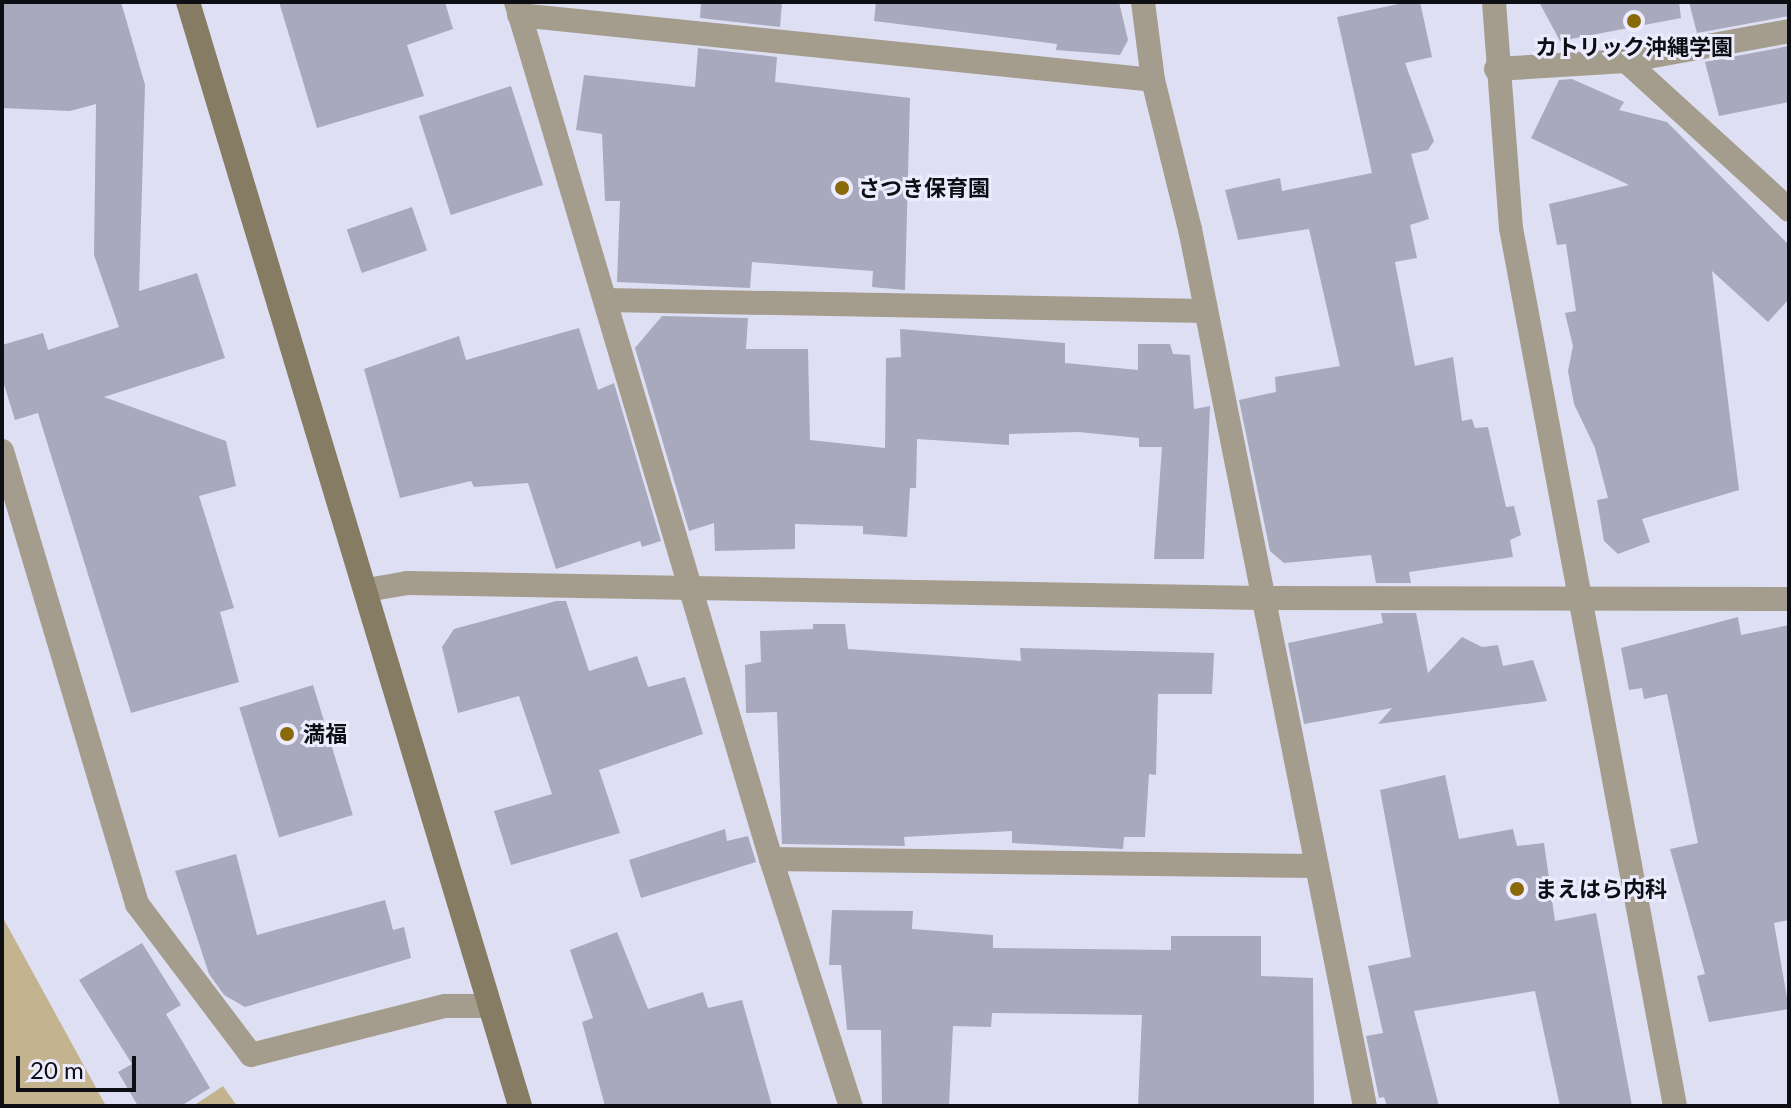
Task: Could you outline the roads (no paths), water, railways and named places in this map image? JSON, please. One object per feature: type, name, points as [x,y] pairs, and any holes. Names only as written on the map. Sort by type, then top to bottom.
[{"type":"street","points":[[188,2],[520,1106]]},
{"type":"street","points":[[1143,2],[1153,80],[1205,311],[1260,598],[1365,1106]]},
{"type":"street","points":[[1494,2],[1496,69],[1511,228],[1675,1106]]},
{"type":"street","points":[[851,1106],[771,859],[694,589],[518,8],[1153,80]]},
{"type":"street","points":[[1496,69],[1626,61],[1789,31]]},
{"type":"street","points":[[1626,61],[1789,210]]},
{"type":"street","points":[[606,300],[1205,311]]},
{"type":"street","points":[[2,451],[137,904],[251,1055],[445,1006],[489,1006]]},
{"type":"street","points":[[367,590],[407,583],[1260,598],[1789,599]]},
{"type":"street","points":[[771,859],[1316,866]]},
{"type":"place","name":"カトリック沖縄学園","points":[[1634,21]]},
{"type":"place","name":"さつき保育園","points":[[842,188]]},
{"type":"place","name":"満福","points":[[287,734]]},
{"type":"place","name":"まえはら内科","points":[[1517,889]]}]
